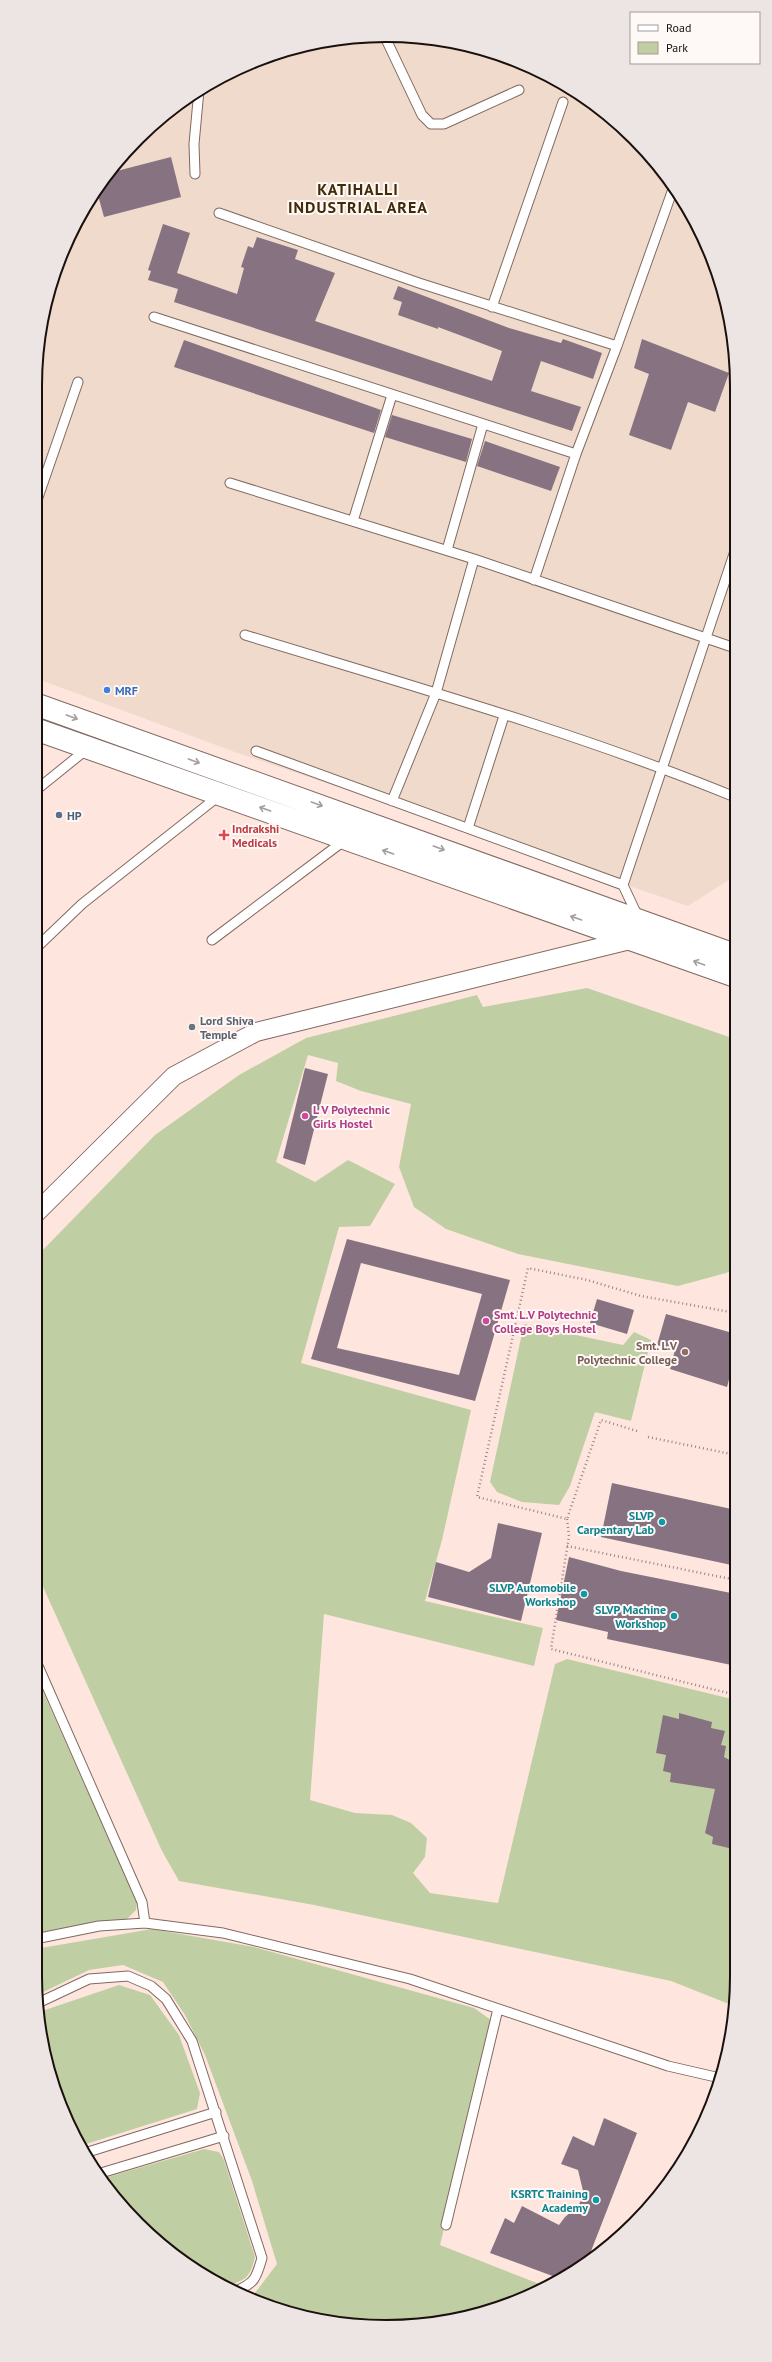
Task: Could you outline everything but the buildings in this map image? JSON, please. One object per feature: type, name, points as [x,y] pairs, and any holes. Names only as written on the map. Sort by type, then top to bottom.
[{"type":"main road","points":[[42,707],[637,929],[730,974]]},
{"type":"main road","points":[[42,732],[348,838],[637,929],[730,954]]},
{"type":"main road","points":[[109,755],[115,733]]},
{"type":"street","points":[[42,1207],[174,1076],[256,1032],[637,929]]},
{"type":"lane","points":[[387,42],[422,115],[431,124],[444,124],[519,90]]},
{"type":"lane","points":[[195,174],[194,144],[198,98]]},
{"type":"lane","points":[[492,306],[563,102]]},
{"type":"lane","points":[[534,580],[576,454],[617,346],[671,194]]},
{"type":"lane","points":[[219,213],[419,283],[617,346]]},
{"type":"lane","points":[[154,317],[576,454]]},
{"type":"lane","points":[[42,473],[78,382]]},
{"type":"lane","points":[[353,521],[392,395]]},
{"type":"lane","points":[[447,550],[483,424]]},
{"type":"lane","points":[[230,483],[447,550],[730,647]]},
{"type":"lane","points":[[392,801],[436,693],[474,559]]},
{"type":"lane","points":[[637,929],[623,885],[730,566]]},
{"type":"lane","points":[[245,635],[436,693],[662,767],[730,795]]},
{"type":"lane","points":[[468,828],[504,716]]},
{"type":"lane","points":[[42,785],[88,748]]},
{"type":"lane","points":[[256,751],[623,885]]},
{"type":"lane","points":[[42,942],[82,904],[221,794]]},
{"type":"lane","points":[[212,940],[348,838]]},
{"type":"lane","points":[[42,1675],[142,1902],[145,1924]]},
{"type":"lane","points":[[42,1938],[99,1926],[145,1924],[223,1933],[410,1979],[668,2066],[715,2077]]},
{"type":"lane","points":[[43,2001],[89,1979],[128,1976],[151,1986],[166,1999],[192,2041],[224,2136],[262,2258],[258,2272],[250,2285],[242,2289]]},
{"type":"lane","points":[[446,2225],[498,2009]]},
{"type":"lane","points":[[90,2151],[216,2112]]},
{"type":"lane","points":[[104,2172],[224,2136]]},
{"type":"path","points":[[567,1519],[477,1497],[528,1268],[587,1280],[642,1296],[730,1313]]},
{"type":"path","points":[[637,1431],[601,1420],[567,1519],[567,1546],[551,1649],[730,1694]]},
{"type":"path","points":[[648,1437],[730,1454]]},
{"type":"path","points":[[567,1546],[730,1579]]},
{"type":"shaded area","points":[[386,42],[431,45],[453,49],[497,60],[518,68],[538,77],[577,100],[613,127],[645,159],[672,195],[695,234],[712,275],[718,297],[727,341],[730,386],[730,879],[688,906],[235,752],[42,681],[43,364],[45,341],[54,297],[68,254],[77,234],[100,195],[127,159],[159,127],[195,100],[214,88],[254,68],[275,60],[319,49],[341,45]]},
{"type":"green space","points":[[587,988],[730,1037],[730,1271],[678,1286],[518,1254],[446,1229],[414,1207],[399,1167],[411,1104],[361,1091],[336,1081],[338,1063],[308,1055],[276,1162],[315,1182],[348,1160],[395,1184],[370,1226],[339,1227],[301,1363],[471,1410],[442,1540],[425,1601],[543,1628],[534,1666],[324,1614],[310,1800],[355,1813],[392,1815],[411,1823],[427,1838],[425,1857],[413,1873],[430,1893],[498,1903],[555,1664],[567,1659],[730,1699],[730,1976],[728,2004],[671,1981],[314,1905],[179,1881],[162,1851],[42,1585],[42,1251],[155,1135],[239,1075],[306,1038],[477,995],[483,1007]]},
{"type":"green space","points":[[524,1324],[623,1345],[634,1332],[651,1340],[631,1421],[595,1412],[570,1486],[559,1505],[522,1502],[497,1492],[490,1482]]},
{"type":"green space","points":[[42,1690],[137,1902],[136,1910],[127,1919],[42,1934]]},
{"type":"green space","points":[[152,1929],[254,1947],[474,2008],[491,2020],[480,2080],[440,2245],[540,2284],[497,2302],[475,2308],[431,2317],[386,2320],[341,2317],[319,2313],[275,2302],[253,2294],[277,2264],[252,2181],[205,2055],[185,2015],[163,1982],[123,1965],[89,1970],[43,1992],[42,1948]]},
{"type":"green space","points":[[119,1985],[150,1995],[179,2035],[200,2093],[197,2109],[86,2144],[77,2128],[60,2087],[49,2043],[44,2010]]},
{"type":"green space","points":[[204,2149],[219,2152],[224,2160],[255,2257],[249,2274],[246,2278],[232,2284],[195,2262],[159,2235],[127,2203],[107,2177]]},
{"type":"place","name":"MRF","points":[[107,690]]},
{"type":"place","name":"HP","points":[[59,815]]},
{"type":"place","name":"Indrakshi Medicals","points":[[224,835]]},
{"type":"place","name":"Lord Shiva Temple","points":[[192,1027]]},
{"type":"place","name":"L V Polytechnic Girls Hostel","points":[[305,1116]]},
{"type":"place","name":"Smt. L.V Polytechnic College Boys Hostel","points":[[486,1321]]},
{"type":"place","name":"Smt. L.V Polytechnic College","points":[[685,1352]]},
{"type":"place","name":"SLVP Carpentary Lab","points":[[662,1522]]},
{"type":"place","name":"SLVP Automobile Workshop","points":[[584,1594]]},
{"type":"place","name":"SLVP Machine Workshop","points":[[674,1616]]},
{"type":"place","name":"KSRTC Training Academy","points":[[596,2200]]},
{"type":"district","name":"KATIHALLI INDUSTRIAL AREA","points":[[358,198]]}]
